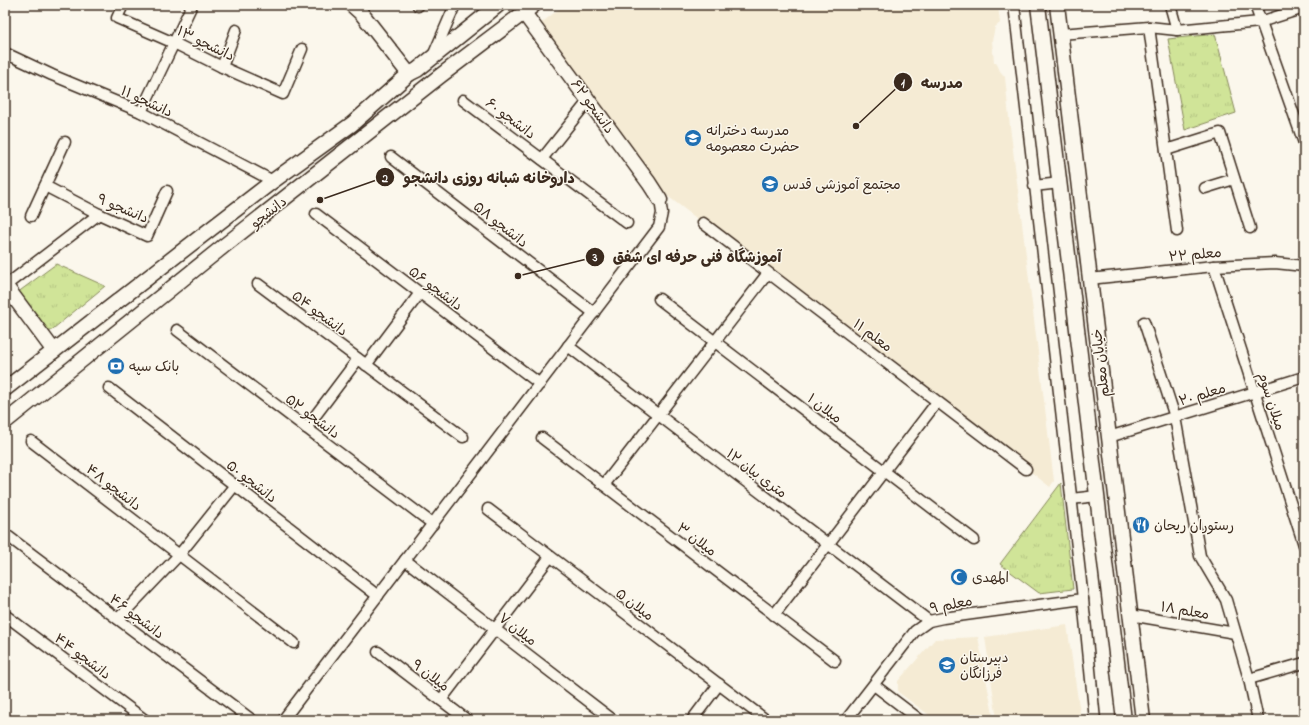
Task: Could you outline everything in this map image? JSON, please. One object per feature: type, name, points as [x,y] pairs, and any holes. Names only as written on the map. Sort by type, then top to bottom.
[{"type":"main road","points":[[352,5],[362,14],[413,72]]},
{"type":"main road","points":[[367,5],[402,58]]},
{"type":"main road","name":"دانشجو","points":[[7,386],[274,181],[352,124],[413,72],[498,5]]},
{"type":"main road","name":"خیابان معلم","points":[[1038,5],[1124,720]]},
{"type":"main road","name":"خیابان معلم","points":[[1057,5],[1143,720]]},
{"type":"main road","name":"دانشجو","points":[[5,422],[225,245],[440,76],[529,9]]},
{"type":"main road","name":"دانشجو ۶۲","points":[[529,9],[589,100],[660,200]]},
{"type":"main road","points":[[5,285],[54,351]]},
{"type":"main road","points":[[1082,369],[1100,367]]},
{"type":"street","name":"دانشجو ۱۳","points":[[123,5],[117,18],[283,94],[302,49]]},
{"type":"street","points":[[141,112],[192,5]]},
{"type":"street","points":[[432,58],[455,5]]},
{"type":"street","points":[[1014,5],[1083,599],[1095,720]]},
{"type":"street","points":[[1170,5],[1177,30]]},
{"type":"street","points":[[1255,5],[1304,143]]},
{"type":"street","points":[[1060,34],[1149,27],[1177,30],[1260,22],[1304,8]]},
{"type":"street","points":[[1149,27],[1177,231]]},
{"type":"street","points":[[222,67],[236,30]]},
{"type":"street","name":"دانشجو ۱۱","points":[[5,53],[52,75],[141,112],[274,181]]},
{"type":"street","name":"دانشجو ۶۰","points":[[464,100],[627,223]]},
{"type":"street","name":"دانشجو ۶۰","points":[[542,159],[589,100]]},
{"type":"street","points":[[1166,150],[1220,133],[1250,228]]},
{"type":"street","points":[[31,216],[65,142]]},
{"type":"street","name":"دانشجو ۵۸","points":[[391,157],[594,313]]},
{"type":"street","points":[[1205,188],[1234,179]]},
{"type":"street","points":[[1034,186],[1060,183]]},
{"type":"street","name":"دانشجو ۹","points":[[45,186],[99,214],[147,236],[167,191]]},
{"type":"street","points":[[283,720],[660,227],[662,213],[660,200]]},
{"type":"street","points":[[5,285],[99,214]]},
{"type":"street","name":"دانشجو ۵۶","points":[[316,214],[540,384]]},
{"type":"street","name":"معلم ۱۱","points":[[703,224],[1026,469]]},
{"type":"street","name":"معلم ۲۲","points":[[1090,279],[1214,266],[1276,263],[1304,266]]},
{"type":"street","name":"میلان سوم","points":[[1214,266],[1255,392],[1300,520],[1304,545]]},
{"type":"street","points":[[604,486],[768,273]]},
{"type":"street","name":"دانشجو ۵۴","points":[[258,284],[463,437]]},
{"type":"street","points":[[306,428],[420,293]]},
{"type":"street","name":"میلان ۱","points":[[659,299],[974,540]]},
{"type":"street","points":[[1144,322],[1175,417],[1200,556],[1226,600],[1249,679],[1258,720]]},
{"type":"street","name":"دانشجو ۵۲","points":[[177,330],[433,524]]},
{"type":"street","name":"۱۲ متری بیان","points":[[568,346],[930,621]]},
{"type":"street","name":"معلم ۲۰","points":[[1109,437],[1304,377]]},
{"type":"street","name":"دانشجو ۵۰","points":[[109,388],[378,596]]},
{"type":"street","points":[[774,615],[938,402]]},
{"type":"street","name":"میلان ۳","points":[[542,438],[835,661]]},
{"type":"street","name":"دانشجو ۴۸","points":[[31,441],[294,643]]},
{"type":"street","points":[[118,619],[180,555],[235,485]]},
{"type":"street","points":[[1071,499],[1097,496]]},
{"type":"street","name":"میلان ۵","points":[[488,510],[766,720]]},
{"type":"street","name":"دانشجو ۴۶","points":[[5,534],[252,720]]},
{"type":"street","points":[[441,700],[550,557]]},
{"type":"street","name":"میلان ۷","points":[[405,560],[613,720]]},
{"type":"street","name":"معلم ۹","points":[[846,720],[915,631],[930,621],[1083,599]]},
{"type":"street","name":"معلم ۱۸","points":[[1130,615],[1236,633]]},
{"type":"street","name":"دانشجو ۴۴","points":[[6,617],[145,720]]},
{"type":"street","name":"میلان ۹","points":[[378,652],[467,720]]},
{"type":"street","points":[[1249,679],[1304,663]]},
{"type":"street","points":[[692,720],[719,684]]},
{"type":"street","points":[[874,685],[920,720]]},
{"type":"shaded area","name":"مجتمع آموزشی قدس","points":[[564,5],[998,5],[1000,23],[995,27],[992,41],[994,62],[997,64],[1005,77],[1054,481],[1050,487],[887,359],[885,362],[653,185],[539,25]]},
{"type":"shaded area","points":[[1067,625],[1081,720],[997,720],[985,637]]},
{"type":"shaded area","name":"دبیرستان فرزانگان","points":[[978,637],[994,720],[936,720],[898,692],[898,681],[935,639]]},
{"type":"green space","points":[[1215,34],[1236,113],[1185,130],[1168,39]]},
{"type":"green space","points":[[56,264],[105,286],[48,333],[17,293]]},
{"type":"green space","points":[[1061,483],[1073,589],[1039,593],[1000,564]]},
{"type":"place","name":"مدرسه","points":[[856,126]]},
{"type":"place","name":"مدرسه دخترانه حضرت معصومه","points":[[693,138]]},
{"type":"place","name":"مجتمع آموزشی قدس","points":[[770,184]]},
{"type":"place","name":"داروخانه شبانه روزی دانشجو","points":[[320,200]]},
{"type":"place","name":"آموزشگاه فنی حرفه ای شفق","points":[[518,276]]},
{"type":"place","name":"بانک سپه","points":[[116,366]]},
{"type":"place","name":"رستوران ریحان","points":[[1141,525]]},
{"type":"place","name":"المهدی","points":[[959,577]]},
{"type":"place","name":"دبیرستان فرزانگان","points":[[947,665]]}]
